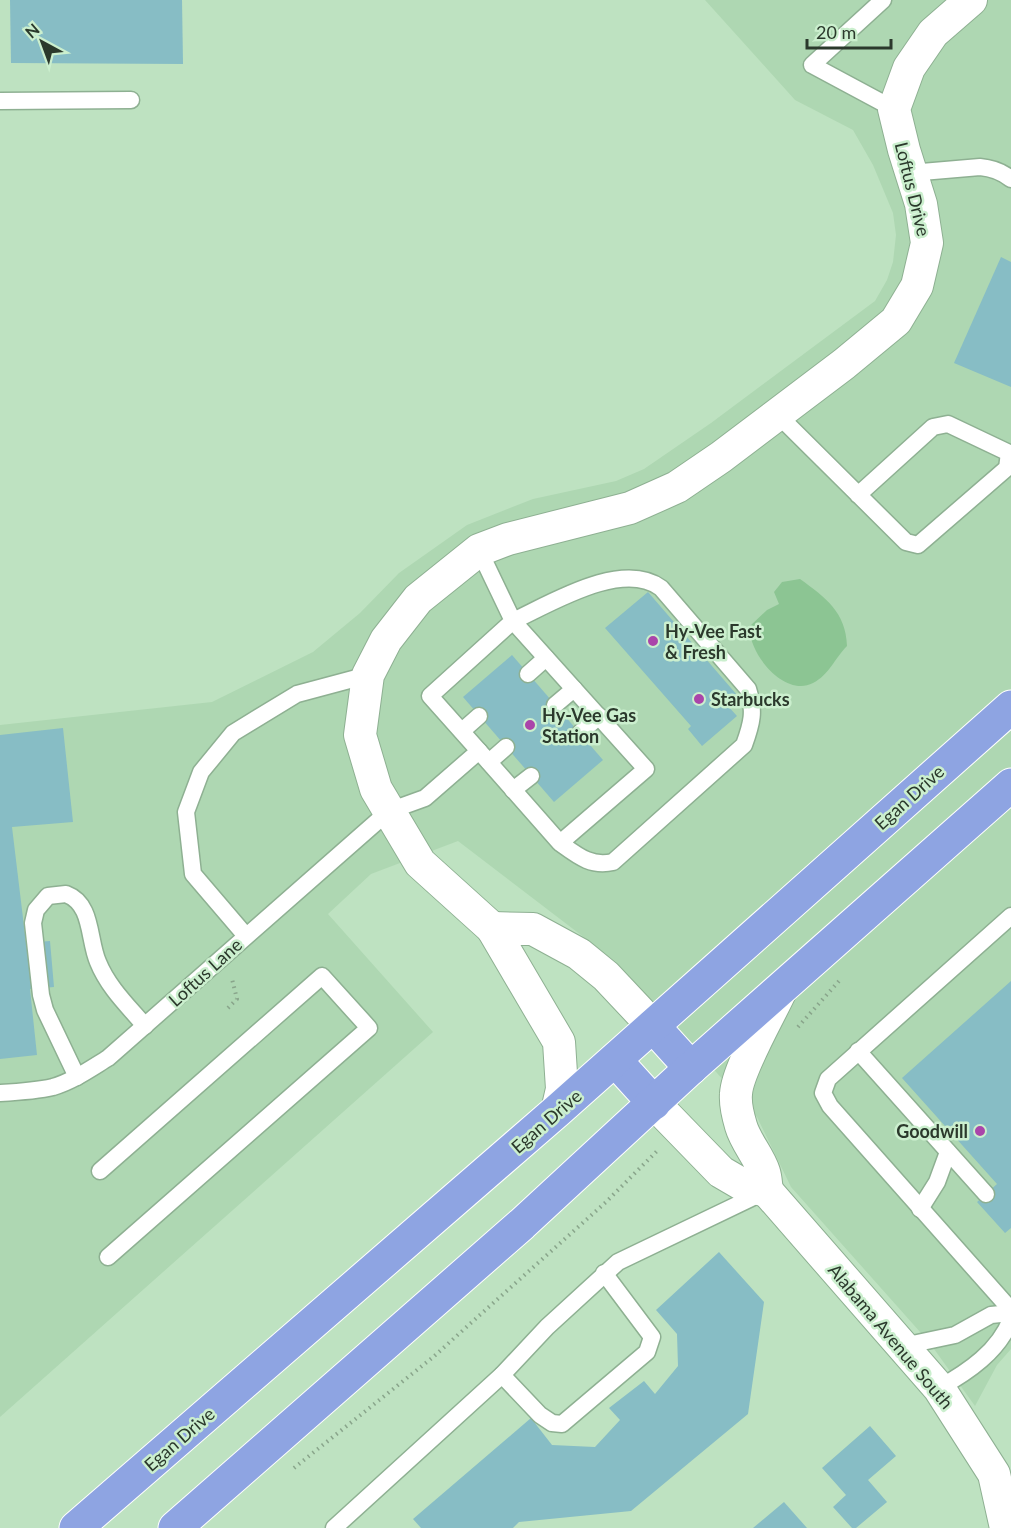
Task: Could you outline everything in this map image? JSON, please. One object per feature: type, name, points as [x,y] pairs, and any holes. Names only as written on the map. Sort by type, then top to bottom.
[{"type":"highway","name":"Egan Drive","points":[[76,1528],[557,1112],[1011,707]]},
{"type":"highway","points":[[175,1528],[506,1238],[654,1102],[1011,785]]},
{"type":"highway","points":[[653,1026],[692,1068]]},
{"type":"highway","points":[[615,1060],[654,1102]]},
{"type":"street","points":[[894,109],[909,68],[933,33],[971,0]]},
{"type":"street","name":"Loftus Drive","points":[[557,1112],[562,1089],[559,1042],[492,928],[420,863],[376,789],[360,735],[368,675],[386,640],[418,599],[479,550],[508,538],[630,508],[677,487],[844,364],[896,321],[917,286],[927,243],[921,204],[910,173],[894,109]]},
{"type":"street","points":[[492,928],[533,929],[579,954],[606,976],[653,1026]]},
{"type":"street","name":"Alabama Avenue South","points":[[782,988],[742,1073],[736,1094],[736,1109],[745,1138],[764,1171],[767,1191],[939,1388],[1003,1472],[1006,1528]]},
{"type":"street","points":[[654,1102],[728,1178],[745,1186],[767,1191]]},
{"type":"lane","points":[[883,0],[812,65],[894,109]]},
{"type":"lane","points":[[0,101],[131,100]]},
{"type":"lane","points":[[910,173],[980,167],[1008,172]]},
{"type":"lane","points":[[777,414],[858,495],[906,542],[918,545],[1007,468],[1009,453],[948,424],[933,428],[858,495]]},
{"type":"lane","points":[[479,550],[513,621],[646,769],[560,843]]},
{"type":"lane","points":[[626,578],[644,579],[661,588],[748,689],[753,707],[750,730],[744,745],[614,862],[602,865],[585,861],[560,843],[430,696],[513,621],[586,587],[626,578]]},
{"type":"lane","points":[[528,674],[546,658]]},
{"type":"lane","points":[[246,936],[193,874],[186,812],[201,772],[233,733],[297,693],[368,675]]},
{"type":"lane","points":[[555,705],[574,689]]},
{"type":"lane","points":[[462,731],[480,716]]},
{"type":"lane","points":[[580,733],[598,716]]},
{"type":"lane","points":[[390,811],[425,798],[484,756],[506,747]]},
{"type":"lane","points":[[513,790],[531,776]]},
{"type":"lane","name":"Loftus Lane","points":[[0,1093],[54,1086],[77,1077],[108,1058],[390,811]]},
{"type":"lane","points":[[77,1077],[45,1010],[41,995],[33,923],[36,910],[48,896],[66,894],[81,904],[87,916],[97,961],[108,981],[145,1026]]},
{"type":"lane","points":[[1011,916],[828,1079],[823,1093],[830,1106],[1011,1311]]},
{"type":"lane","points":[[100,1171],[322,976],[369,1028],[108,1257]]},
{"type":"lane","points":[[858,1051],[986,1194]]},
{"type":"lane","points":[[920,1209],[937,1182],[948,1152]]},
{"type":"lane","points":[[334,1528],[502,1375],[547,1327],[618,1262],[767,1191]]},
{"type":"lane","points":[[502,1375],[540,1415],[552,1423],[562,1424],[647,1352],[652,1336],[604,1273]]},
{"type":"lane","points":[[903,1346],[955,1335],[991,1315],[1011,1311]]},
{"type":"lane","points":[[939,1388],[964,1374],[986,1356],[1005,1333],[1011,1319]]},
{"type":"path","points":[[228,1008],[237,999],[232,979]]},
{"type":"path","points":[[796,1029],[841,979]]},
{"type":"path","points":[[288,1473],[432,1358],[606,1202],[679,1130]]},
{"type":"shaded area","points":[[705,0],[1011,0],[1011,1349],[997,1365],[975,1406],[929,1342],[791,1187],[757,1117],[615,961],[458,841],[371,874],[328,914],[433,1032],[0,1417],[0,725],[212,702],[313,652],[360,613],[399,573],[467,525],[533,499],[616,481],[644,469],[711,423],[875,301],[887,280],[893,262],[896,235],[893,213],[873,165],[853,130],[795,100]]},
{"type":"shaded area","points":[[800,579],[832,606],[843,624],[847,646],[819,680],[802,686],[790,684],[770,670],[754,648],[750,626],[767,610],[779,604],[774,592],[782,582]]},
{"type":"building","points":[[10,0],[182,0],[183,64],[11,63]]},
{"type":"building","points":[[1001,257],[1011,262],[1011,387],[954,363]]},
{"type":"building","points":[[648,592],[737,695],[726,704],[737,716],[702,746],[688,729],[691,726],[605,628]]},
{"type":"building","name":"Hy-Vee Gas Station","points":[[512,655],[603,760],[554,802],[463,697]]},
{"type":"building","points":[[63,728],[73,822],[12,827],[26,943],[50,941],[54,987],[30,989],[37,1055],[0,1059],[0,735]]},
{"type":"building","name":"Goodwill","points":[[1011,981],[1011,1228],[1005,1233],[977,1202],[997,1184],[902,1078]]},
{"type":"building","points":[[719,1252],[764,1302],[748,1414],[631,1511],[519,1522],[513,1528],[421,1528],[413,1519],[531,1418],[552,1445],[595,1447],[620,1420],[609,1408],[644,1381],[655,1394],[678,1366],[677,1334],[656,1310]]},
{"type":"building","points":[[870,1426],[896,1456],[868,1480],[887,1502],[856,1528],[852,1528],[833,1507],[846,1495],[822,1468]]},
{"type":"building","points":[[784,1502],[807,1528],[753,1528]]},
{"type":"place","name":"Hy-Vee Fast & Fresh","points":[[653,641]]},
{"type":"place","name":"Starbucks","points":[[699,699]]},
{"type":"place","name":"Hy-Vee Gas Station","points":[[530,725]]},
{"type":"place","name":"Goodwill","points":[[980,1131]]}]
